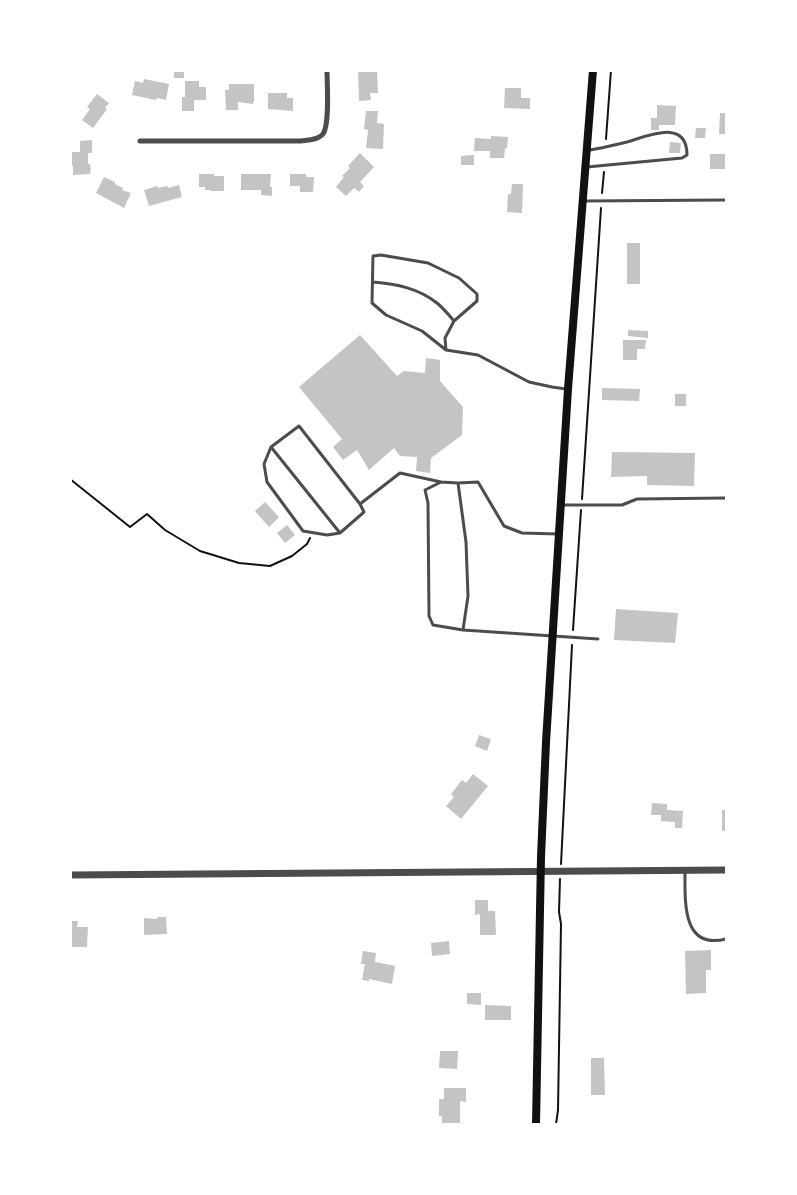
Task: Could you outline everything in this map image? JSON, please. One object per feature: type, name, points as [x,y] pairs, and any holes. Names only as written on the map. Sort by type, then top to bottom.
[{"type":"main road","points":[[536,1125],[546,742],[568,389],[593,70]]},
{"type":"street","points":[[140,141],[301,141],[315,139],[323,134],[326,124],[327,70]]},
{"type":"street","points":[[70,875],[726,870]]},
{"type":"lane","points":[[585,167],[682,158],[687,155],[685,142],[678,135],[669,132],[587,150]]},
{"type":"lane","points":[[582,201],[726,200]]},
{"type":"lane","points":[[446,350],[445,338],[454,321],[477,301],[477,294],[459,278],[428,263],[381,255],[373,256],[372,303],[386,315],[422,331],[446,350],[478,355],[529,382],[568,389]]},
{"type":"lane","points":[[372,282],[413,289],[436,303],[454,321]]},
{"type":"lane","points":[[299,426],[364,512],[340,533],[327,535],[303,531],[267,482],[264,464],[272,447],[299,426]]},
{"type":"lane","points":[[272,447],[340,533]]},
{"type":"lane","points":[[360,504],[400,473],[441,482],[478,482],[504,526],[522,533],[559,534]]},
{"type":"lane","points":[[441,482],[425,490],[428,503],[429,616],[432,626],[598,639]]},
{"type":"lane","points":[[458,483],[466,542],[468,596],[463,630]]},
{"type":"lane","points":[[561,505],[622,505],[637,499],[725,498]]},
{"type":"lane","points":[[684,870],[688,920],[697,936],[709,942],[726,939]]},
{"type":"path","points":[[605,147],[611,70]]},
{"type":"path","points":[[556,1125],[561,871],[581,505],[604,165]]},
{"type":"path","points":[[70,479],[130,527],[147,514],[165,530],[200,551],[239,563],[270,566],[292,556],[307,544],[312,533]]},
{"type":"building","points":[[174,70],[184,70],[184,78],[174,78]]},
{"type":"building","points":[[358,70],[377,70],[378,93],[370,93],[371,100],[359,101]]},
{"type":"building","points":[[144,79],[169,84],[166,100],[132,95],[135,81],[143,83]]},
{"type":"building","points":[[185,81],[199,81],[199,87],[206,87],[206,100],[194,100],[194,111],[182,111]]},
{"type":"building","points":[[229,84],[254,84],[253,104],[238,102],[238,110],[226,110],[225,90],[229,90]]},
{"type":"building","points":[[505,88],[521,88],[521,98],[530,98],[530,109],[504,108]]},
{"type":"building","points":[[268,93],[287,93],[287,98],[293,98],[293,111],[268,109]]},
{"type":"building","points":[[97,94],[109,103],[93,128],[82,120],[90,109],[87,107]]},
{"type":"building","points":[[657,105],[676,106],[675,125],[659,125],[659,130],[651,130],[651,118],[657,118]]},
{"type":"building","points":[[366,111],[378,111],[377,123],[384,124],[383,149],[366,148],[368,130],[364,129]]},
{"type":"building","points":[[720,113],[726,113],[726,134],[719,134]]},
{"type":"building","points":[[696,128],[706,128],[705,138],[695,138]]},
{"type":"building","points":[[491,136],[508,137],[504,158],[490,158],[490,151],[474,151],[475,138],[491,139]]},
{"type":"building","points":[[92,140],[92,153],[88,153],[90,174],[73,175],[73,166],[70,166],[70,152],[80,152],[80,141]]},
{"type":"building","points":[[670,142],[681,143],[680,153],[669,153]]},
{"type":"building","points":[[360,153],[374,167],[360,182],[364,186],[359,192],[354,188],[346,196],[336,187],[350,168],[348,166]]},
{"type":"building","points":[[710,154],[726,154],[726,169],[710,169]]},
{"type":"building","points":[[474,155],[474,165],[461,165],[461,156]]},
{"type":"building","points":[[199,174],[224,176],[224,191],[210,191],[205,190],[205,187],[199,187]]},
{"type":"building","points":[[241,174],[271,174],[272,196],[261,195],[261,190],[241,190]]},
{"type":"building","points":[[290,174],[306,174],[306,177],[314,177],[313,192],[300,192],[300,186],[290,186]]},
{"type":"building","points":[[104,177],[115,182],[123,188],[122,190],[131,193],[124,208],[96,193]]},
{"type":"building","points":[[512,184],[523,184],[522,213],[507,212],[508,194],[511,194]]},
{"type":"building","points":[[179,185],[182,197],[149,206],[144,190],[157,186],[168,188]]},
{"type":"building","points":[[627,243],[640,243],[640,284],[627,284]]},
{"type":"building","points":[[628,330],[648,331],[648,338],[628,336]]},
{"type":"building","points":[[360,335],[397,376],[404,371],[425,373],[426,358],[440,360],[440,381],[463,407],[462,435],[431,458],[430,473],[416,471],[417,457],[400,456],[394,448],[369,470],[357,450],[343,460],[333,447],[342,439],[299,387]]},
{"type":"building","points":[[623,340],[646,340],[645,349],[637,349],[637,360],[623,360]]},
{"type":"building","points":[[602,388],[640,389],[639,401],[602,400]]},
{"type":"building","points":[[675,394],[686,394],[686,406],[675,406]]},
{"type":"building","points":[[612,452],[695,453],[694,486],[647,485],[647,476],[611,477]]},
{"type":"building","points":[[265,502],[279,517],[269,527],[255,511]]},
{"type":"building","points":[[287,525],[295,535],[285,543],[277,533]]},
{"type":"building","points":[[616,609],[678,613],[675,643],[614,640]]},
{"type":"building","points":[[479,735],[491,739],[487,751],[475,746]]},
{"type":"building","points":[[473,774],[488,786],[461,819],[446,806],[454,797],[451,794],[462,780],[466,783]]},
{"type":"building","points":[[652,803],[667,804],[667,810],[683,811],[682,828],[675,828],[675,822],[661,821],[661,815],[651,815]]},
{"type":"building","points":[[722,810],[726,810],[726,831],[722,831]]},
{"type":"building","points":[[475,900],[488,900],[488,911],[495,911],[496,935],[480,935],[480,914],[475,915]]},
{"type":"building","points":[[157,917],[166,917],[167,934],[144,935],[144,918],[157,919]]},
{"type":"building","points":[[70,921],[78,921],[77,927],[88,927],[87,947],[70,947]]},
{"type":"building","points":[[449,941],[450,954],[432,956],[431,943]]},
{"type":"building","points":[[711,950],[711,970],[706,970],[706,993],[686,994],[685,951]]},
{"type":"building","points":[[363,951],[376,953],[375,962],[395,966],[392,984],[369,979],[369,981],[362,980],[365,964],[361,964]]},
{"type":"building","points":[[467,993],[481,993],[481,1005],[467,1004]]},
{"type":"building","points":[[485,1005],[511,1006],[511,1020],[485,1020]]},
{"type":"building","points":[[440,1051],[458,1051],[457,1069],[439,1068]]},
{"type":"building","points":[[591,1058],[604,1058],[605,1095],[591,1095]]},
{"type":"building","points":[[444,1088],[466,1088],[466,1102],[460,1101],[460,1124],[442,1124],[442,1116],[439,1116],[439,1099],[444,1099]]}]
